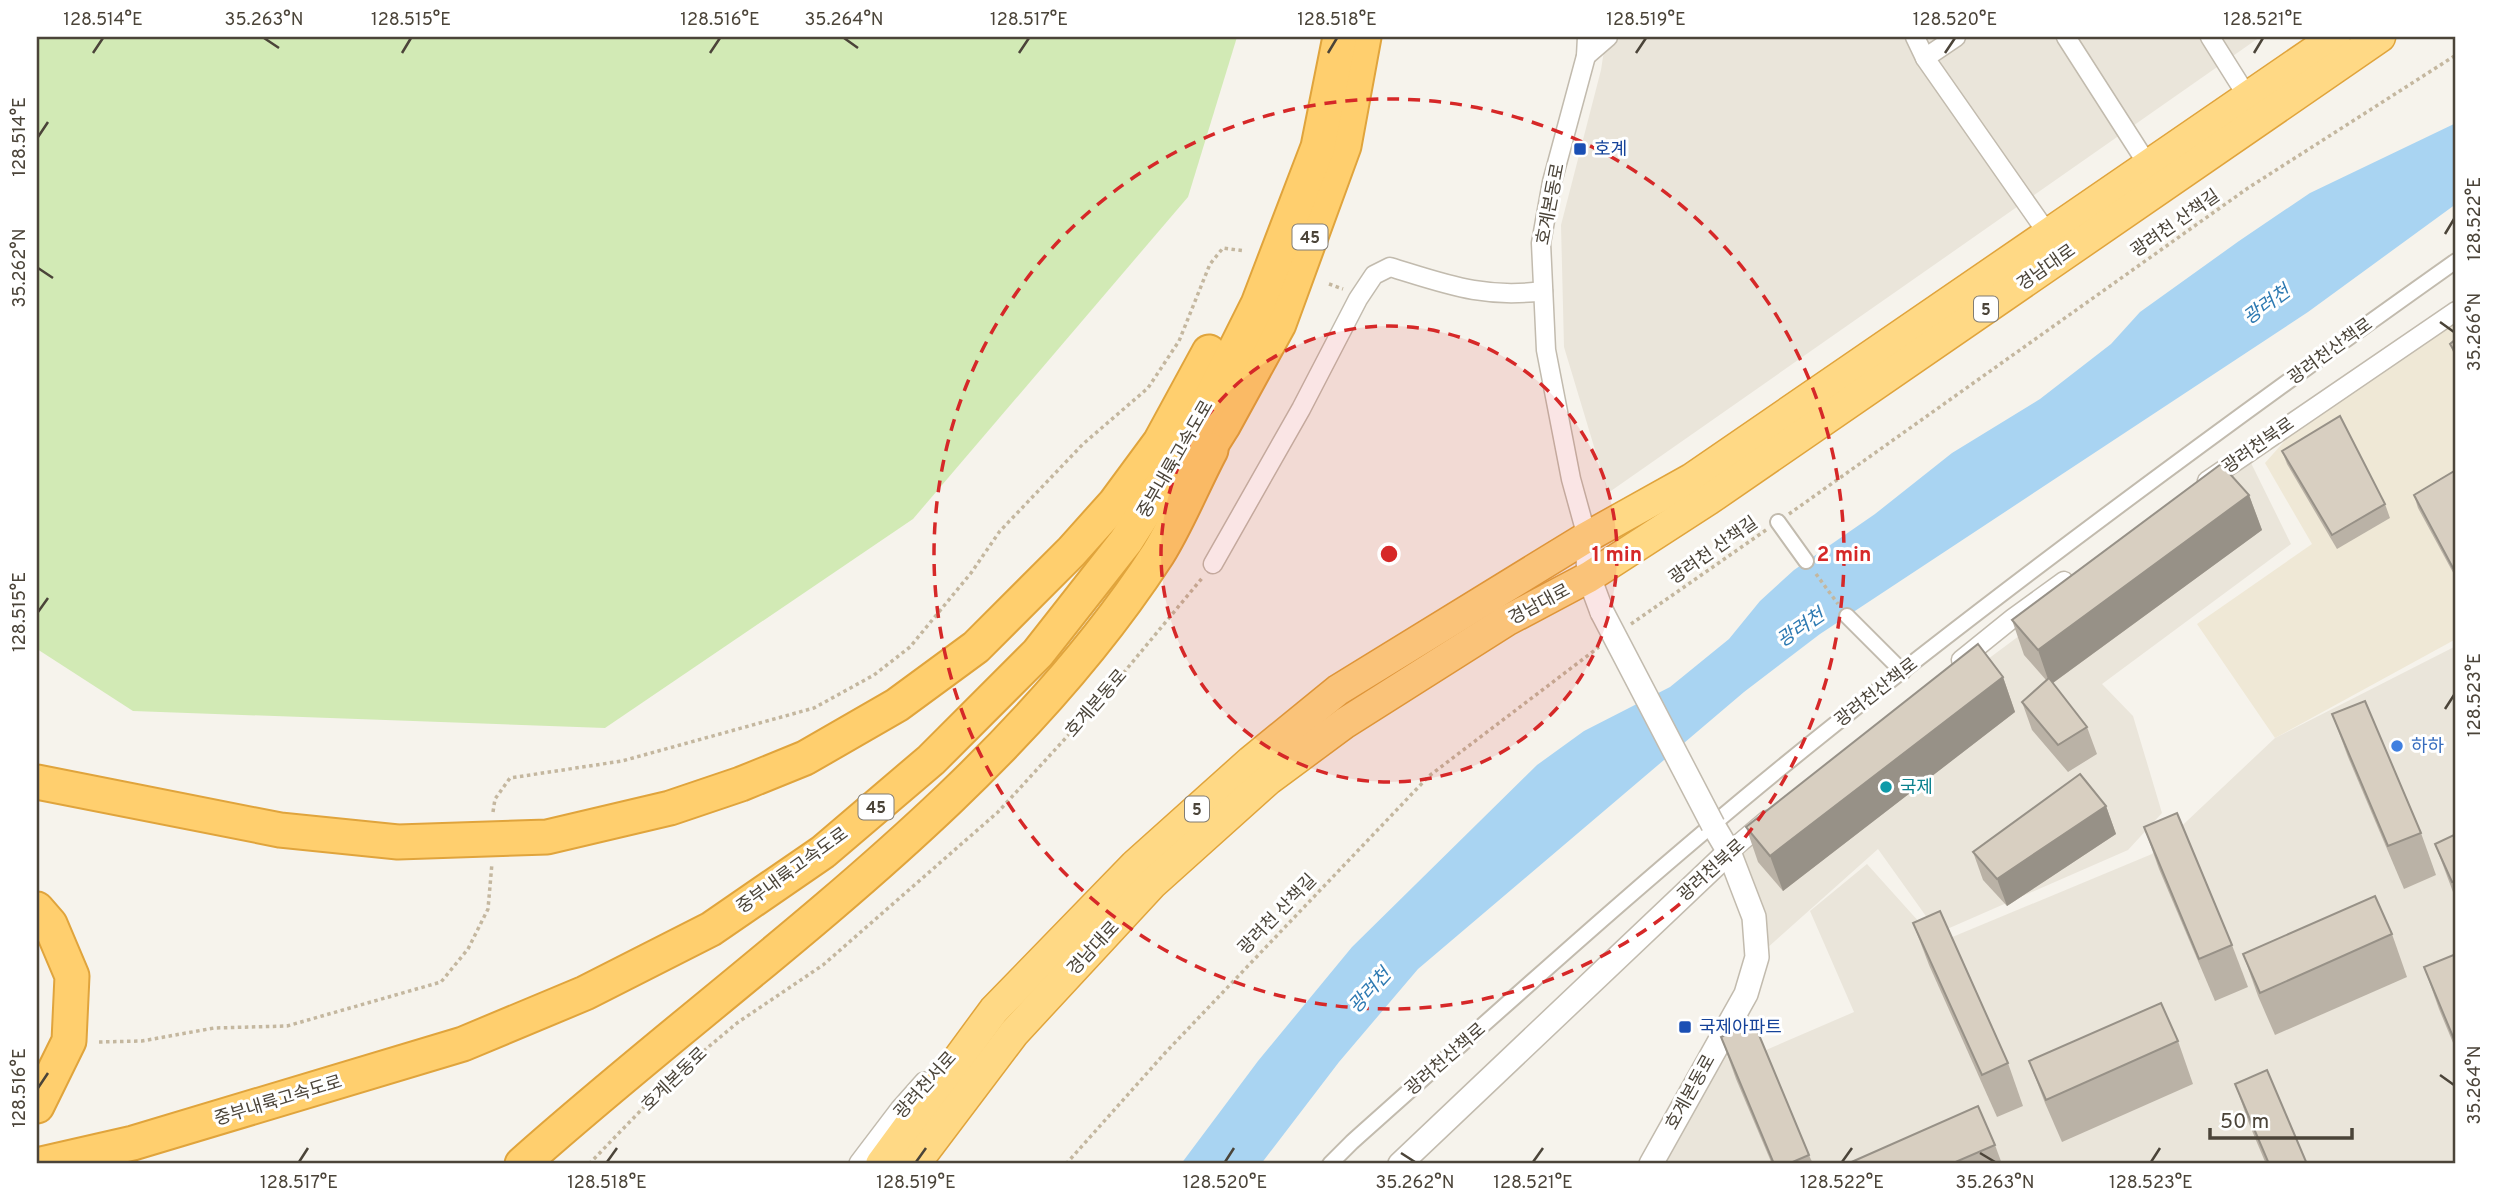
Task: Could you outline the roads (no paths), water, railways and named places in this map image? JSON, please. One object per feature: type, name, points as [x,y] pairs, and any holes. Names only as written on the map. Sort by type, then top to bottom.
[{"type":"highway","points":[[37,782],[280,830],[398,842],[547,837],[670,808],[741,784],[805,758],[897,705],[976,647],[1053,571],[1115,503],[1160,442],[1231,313],[1300,157],[1339,37]]},
{"type":"highway","name":"중부내륙고속도로","points":[[41,1164],[133,1143],[463,1044],[585,993],[711,929],[823,852],[931,760],[1038,653],[1126,541],[1188,443],[1258,304],[1318,147],[1339,37]]},
{"type":"highway","name":"중부내륙고속도로","points":[[110,1164],[563,1026],[674,968],[789,898],[942,776],[1062,649],[1146,545],[1223,426],[1279,324],[1339,158],[1364,37]]},
{"type":"highway","name":"경남대로","points":[[881,1164],[994,1010],[1135,865],[1251,761],[1338,690],[1587,537],[1690,479],[2335,37]]},
{"type":"highway","name":"경남대로","points":[[915,1164],[1014,1034],[1152,884],[1268,780],[1345,723],[1506,621],[1589,577],[1708,500],[2380,37]]},
{"type":"highway","points":[[522,1164],[590,1104],[741,983],[876,865],[1017,731],[1088,647],[1158,553],[1223,426]]},
{"type":"highway","points":[[37,909],[50,924],[72,976],[69,1041],[37,1105]]},
{"type":"street","name":"호계본동로","points":[[1587,37],[1586,56],[1552,182],[1543,231],[1546,350],[1571,479],[1587,537],[1589,577],[1602,612],[1713,825],[1730,852],[1754,917],[1757,957],[1745,994],[1651,1164]]},
{"type":"street","points":[[1586,56],[1608,37]]},
{"type":"street","points":[[1915,37],[1925,58],[2048,234]]},
{"type":"street","points":[[1925,58],[1956,37]]},
{"type":"street","points":[[2066,37],[2148,165]]},
{"type":"street","points":[[2210,37],[2247,96]]},
{"type":"street","name":"광려천산책로","points":[[1330,1164],[1713,825],[1903,671],[2164,472],[2456,261]]},
{"type":"street","points":[[1213,564],[1301,409],[1358,299],[1374,275],[1390,267],[1464,290],[1509,296],[1543,291]]},
{"type":"street","name":"광려천북로","points":[[2191,492],[2456,312]]},
{"type":"street","points":[[1778,522],[1806,561]]},
{"type":"street","points":[[1950,670],[2012,618],[2080,570]]},
{"type":"street","points":[[1847,616],[1903,671]]},
{"type":"street","name":"광려천북로","points":[[1400,1164],[1730,852],[1782,808]]},
{"type":"street","name":"광려천서로","points":[[861,1164],[902,1110],[994,1010]]},
{"type":"street","points":[[928,1164],[1014,1034]]},
{"type":"water","name":"광려천","points":[[2456,123],[2456,204],[2308,312],[1820,634],[1744,692],[1418,969],[1339,1062],[1261,1164],[1181,1164],[1258,1061],[1352,947],[1537,765],[1584,731],[1670,687],[1729,639],[1760,601],[1794,570],[1875,514],[1952,453],[2040,399],[2111,344],[2140,312],[2239,241],[2310,193]]},
{"type":"place","name":"호계","points":[[1580,149]]},
{"type":"place","name":"하하","points":[[2397,746]]},
{"type":"place","name":"국제","points":[[1886,787]]},
{"type":"place","name":"국제아파트","points":[[1685,1027]]}]
